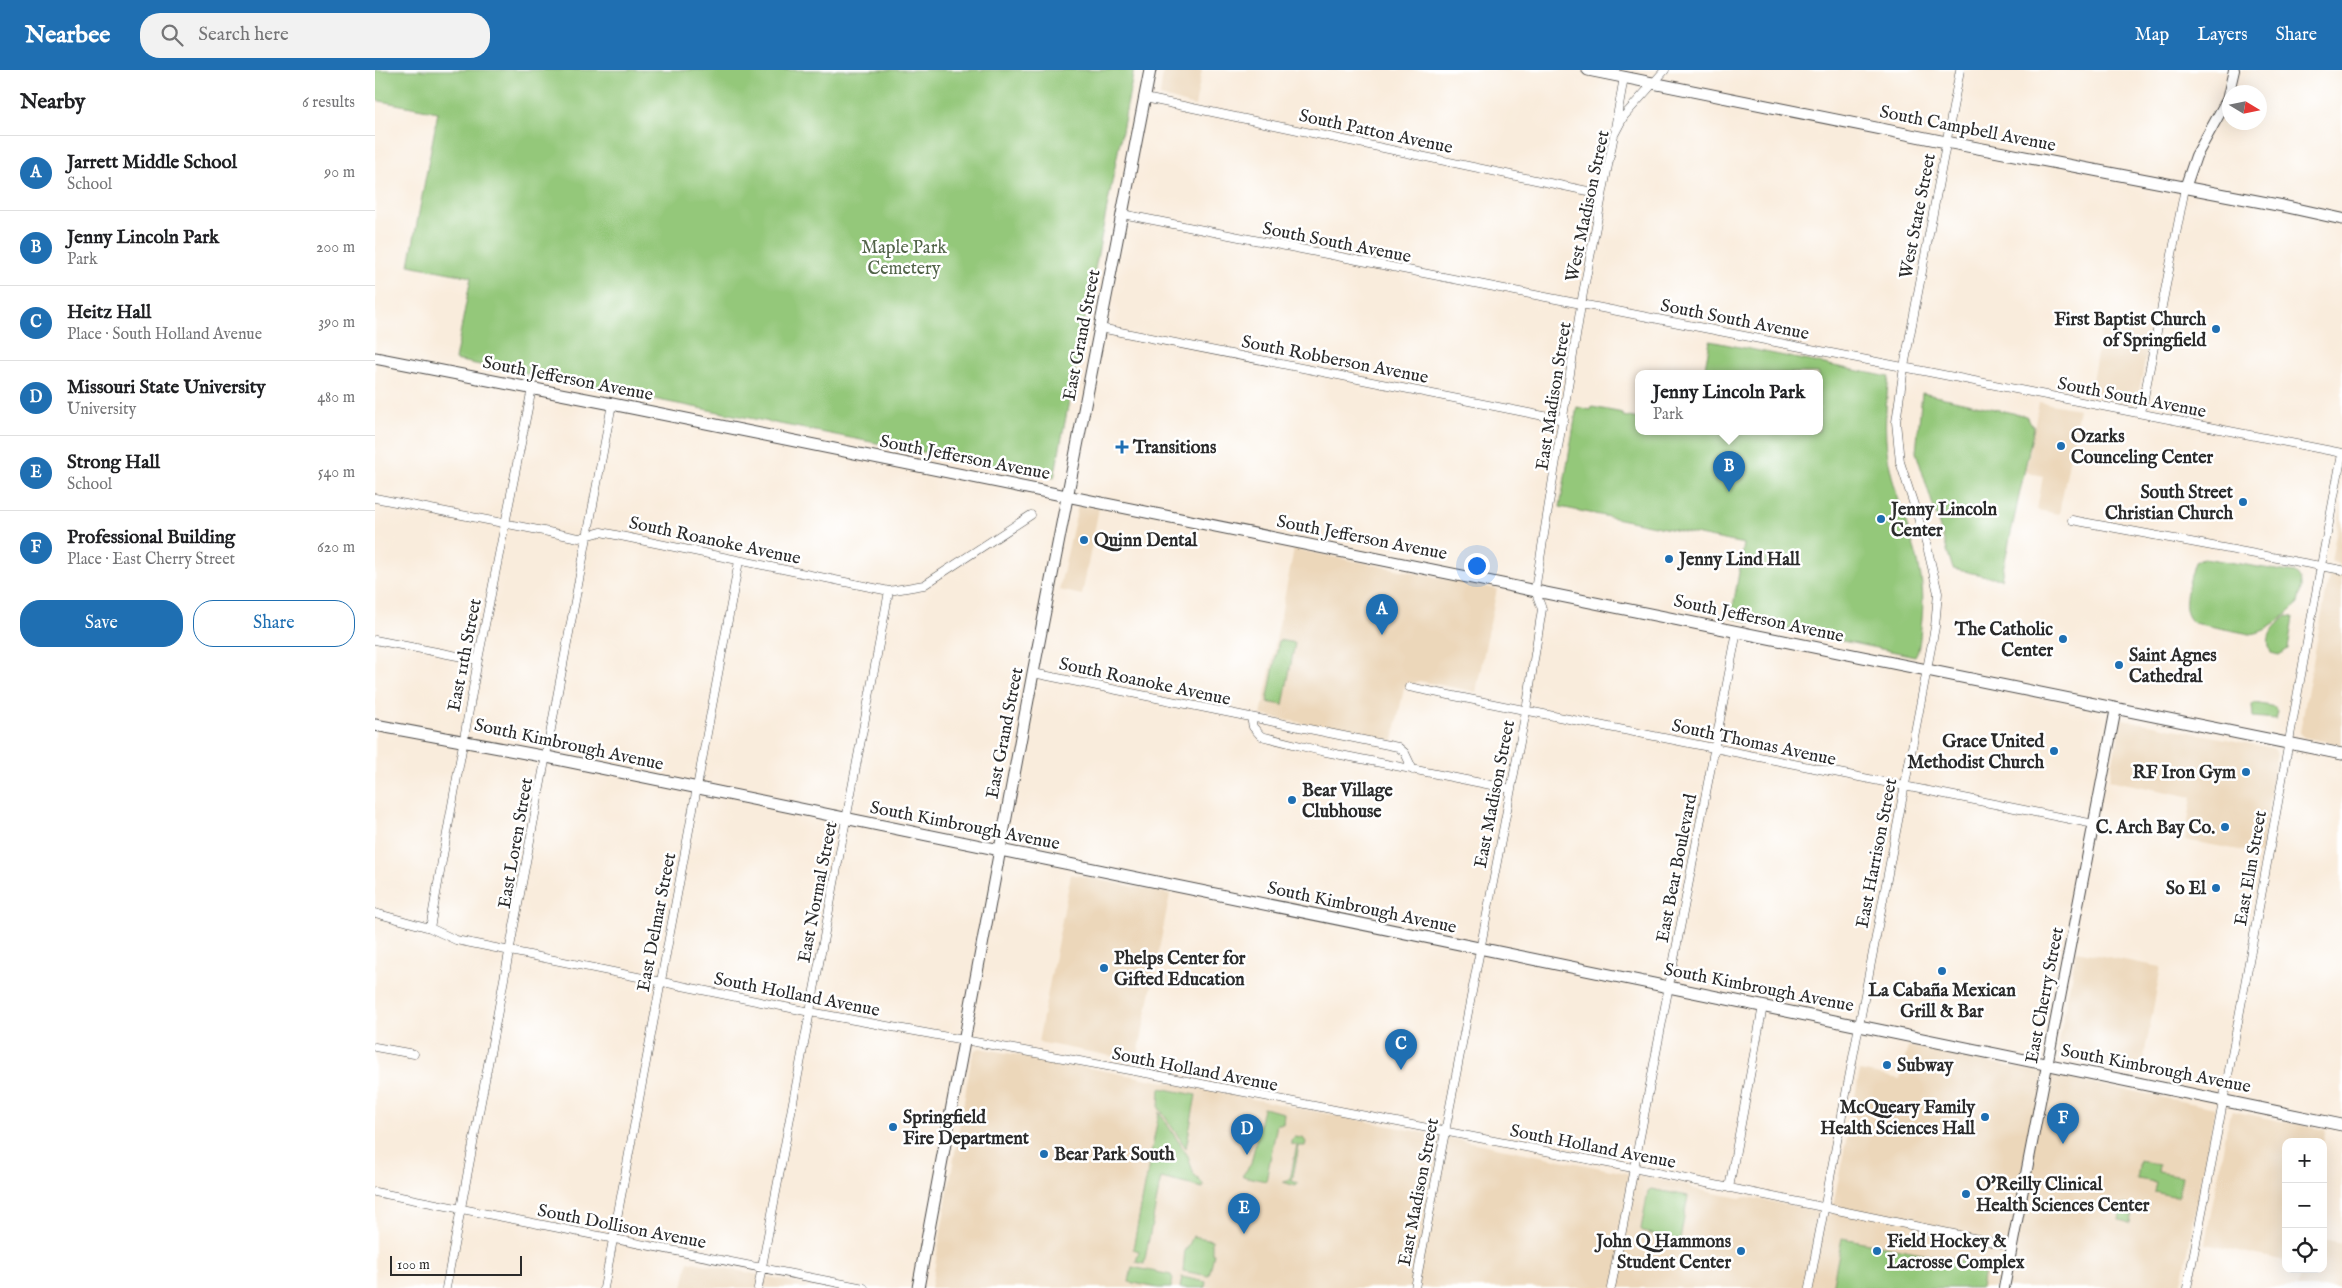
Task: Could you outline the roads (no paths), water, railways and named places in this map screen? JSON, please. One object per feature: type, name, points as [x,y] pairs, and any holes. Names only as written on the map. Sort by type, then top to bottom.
[{"type":"main road","name":"East Grand Street","points":[[918,1288],[1033,673],[1150,70]]},
{"type":"main road","name":"South Campbell Avenue","points":[[1588,70],[2342,219]]},
{"type":"main road","name":"South Jefferson Avenue","points":[[375,358],[613,404],[2342,754]]},
{"type":"main road","name":"South Kimbrough Avenue","points":[[375,725],[547,756],[697,789],[2225,1099],[2342,1125]]},
{"type":"street","name":"West Madison Street","points":[[1583,305],[1614,135],[1624,116],[1665,70]]},
{"type":"street","name":"West State Street","points":[[1903,368],[1960,70]]},
{"type":"street","points":[[2139,413],[2143,403],[2185,188],[2195,156],[2227,100],[2234,70]]},
{"type":"street","points":[[1614,135],[1624,77]]},
{"type":"street","name":"South Patton Avenue","points":[[1145,98],[1602,194]]},
{"type":"street","name":"South South Avenue","points":[[1122,214],[2342,453]]},
{"type":"street","name":"East Madison Street","points":[[1415,1288],[1526,711],[1542,609],[1535,590],[1583,305]]},
{"type":"street","name":"South Robberson Avenue","points":[[1100,328],[1564,420]]},
{"type":"street","name":"East Harrison Street","points":[[1809,1288],[1927,670],[1938,593],[1927,542],[1900,462],[1896,422],[1903,368]]},
{"type":"street","name":"East 11th Street","points":[[430,928],[478,660],[532,388]]},
{"type":"street","name":"East Loren Street","points":[[446,1288],[613,404]]},
{"type":"street","name":"East Elm Street","points":[[2187,1288],[2225,1099],[2287,743],[2342,453]]},
{"type":"street","name":"South Roanoke Avenue","points":[[375,498],[579,538],[601,532],[889,591],[924,585],[1031,515]]},
{"type":"street","points":[[2072,520],[2342,570]]},
{"type":"street","name":"East Delmar Street","points":[[604,1288],[739,561]]},
{"type":"street","name":"East Normal Street","points":[[758,1288],[889,591]]},
{"type":"street","name":"East Bear Boulevard","points":[[1611,1288],[1737,631]]},
{"type":"street","points":[[375,640],[478,660]]},
{"type":"street","name":"South Roanoke Avenue","points":[[1033,673],[1398,747],[1405,753],[1413,770]]},
{"type":"street","name":"South Thomas Avenue","points":[[1409,687],[1904,788],[2093,824]]},
{"type":"street","name":"East Cherry Street","points":[[2005,1288],[2116,708]]},
{"type":"street","name":"South Roanoke Avenue","points":[[1251,718],[1253,728],[1261,736],[1321,751],[1511,789]]},
{"type":"street","name":"South Holland Avenue","points":[[375,913],[430,928],[456,940],[511,952],[964,1042],[1151,1074],[1445,1133],[1633,1168],[2013,1246]]},
{"type":"street","points":[[1729,1188],[1763,1006]]},
{"type":"street","points":[[375,1046],[414,1054]]},
{"type":"street","name":"South Dollison Avenue","points":[[375,1192],[864,1288]]},
{"type":"place","name":"First Baptist Church of Springfield","points":[[2216,329]]},
{"type":"place","name":"Ozarks Counceling Center","points":[[2061,446]]},
{"type":"place","name":"Transitions","points":[[1122,447]]},
{"type":"place","name":"Jenny Lincoln Park","points":[[1729,492]]},
{"type":"place","name":"South Street Christian Church","points":[[2243,502]]},
{"type":"place","name":"Jenny Lincoln Center","points":[[1881,519]]},
{"type":"place","name":"Quinn Dental","points":[[1084,540]]},
{"type":"place","name":"Jenny Lind Hall","points":[[1669,559]]},
{"type":"place","name":"Jarrett Middle School","points":[[1382,635]]},
{"type":"place","name":"The Catholic Center","points":[[2063,639]]},
{"type":"place","name":"Saint Agnes Cathedral","points":[[2119,665]]},
{"type":"place","name":"Grace United Methodist Church","points":[[2054,751]]},
{"type":"place","name":"RF Iron Gym","points":[[2246,772]]},
{"type":"place","name":"Bear Village Clubhouse","points":[[1292,800]]},
{"type":"place","name":"C. Arch Bay Co.","points":[[2225,827]]},
{"type":"place","name":"So El","points":[[2216,888]]},
{"type":"place","name":"Phelps Center for Gifted Education","points":[[1104,968]]},
{"type":"place","name":"La Cabaña Mexican Grill & Bar","points":[[1942,971]]},
{"type":"place","name":"Subway","points":[[1887,1065]]},
{"type":"place","name":"Heitz Hall","points":[[1401,1070]]},
{"type":"place","name":"McQueary Family Health Sciences Hall","points":[[1985,1117]]},
{"type":"place","name":"Springfield Fire Department","points":[[893,1127]]},
{"type":"place","name":"Professional Building","points":[[2063,1144]]},
{"type":"place","name":"Bear Park South","points":[[1044,1154]]},
{"type":"place","name":"Missouri State University","points":[[1247,1155]]},
{"type":"place","name":"O'Reilly Clinical Health Sciences Center","points":[[1966,1194]]},
{"type":"place","name":"Strong Hall","points":[[1244,1234]]},
{"type":"place","name":"John Q Hammons Student Center","points":[[1741,1251]]},
{"type":"place","name":"Field Hockey & Lacrosse Complex","points":[[1877,1251]]},
{"type":"park label","name":"Maple Park Cemetery","points":[[904,257]]}]
